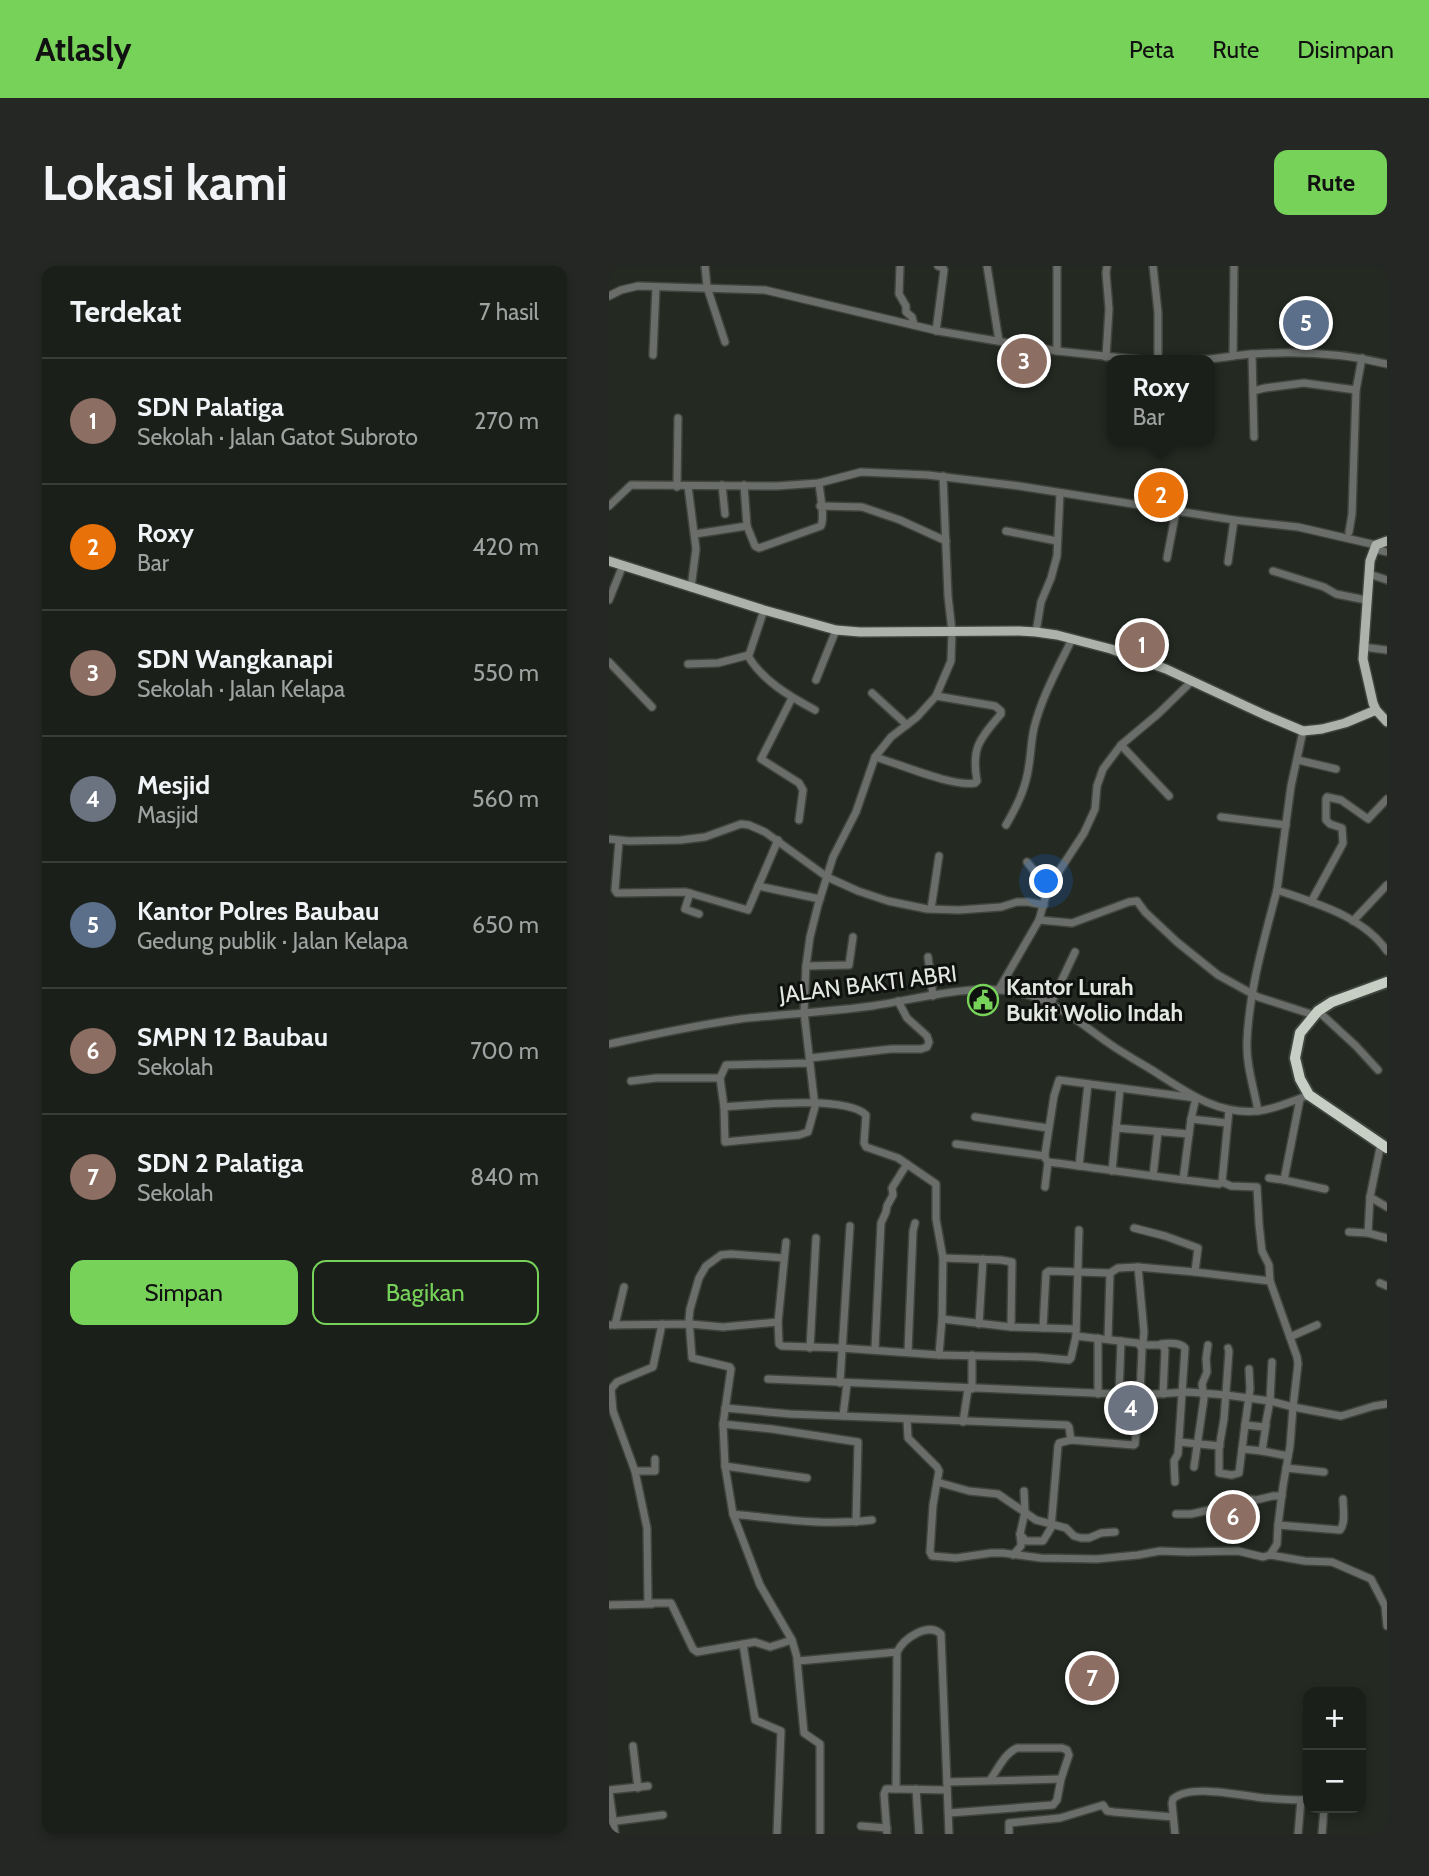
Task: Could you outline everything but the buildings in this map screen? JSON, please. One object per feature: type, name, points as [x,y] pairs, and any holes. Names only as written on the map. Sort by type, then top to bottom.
[{"type":"highway","points":[[1384,1146],[1304,1097],[1295,1058],[1300,1033],[1316,1013],[1332,1002],[1387,982]]},
{"type":"main road","points":[[1387,541],[1375,547],[1370,561],[1363,648],[1373,703],[1387,722]]},
{"type":"main road","points":[[609,561],[836,630],[1036,632],[1072,639],[1143,660],[1303,731],[1345,723],[1376,709]]},
{"type":"street","points":[[705,266],[706,287],[725,342]]},
{"type":"street","points":[[900,266],[899,294],[914,325]]},
{"type":"street","points":[[936,331],[944,270],[938,266]]},
{"type":"street","points":[[988,266],[999,341]]},
{"type":"street","points":[[1057,266],[1057,351]]},
{"type":"street","points":[[609,296],[629,288],[770,290],[936,331],[1106,357],[1109,309],[1107,266]]},
{"type":"street","points":[[1153,266],[1158,312],[1158,355]]},
{"type":"street","points":[[1233,356],[1234,266]]},
{"type":"street","points":[[653,355],[656,287]]},
{"type":"street","points":[[1215,360],[1252,354],[1322,352],[1387,364]]},
{"type":"street","points":[[1252,354],[1254,437]]},
{"type":"street","points":[[1349,532],[1352,514],[1356,390],[1361,358]]},
{"type":"street","points":[[1253,391],[1304,383],[1356,390]]},
{"type":"street","points":[[677,487],[678,418]]},
{"type":"street","points":[[611,504],[631,485],[677,487],[819,483],[861,472],[943,476],[1234,520],[1298,527],[1387,552]]},
{"type":"street","points":[[898,1001],[907,1018],[927,1036],[927,1047],[810,1060],[727,1065],[720,1077],[725,1142],[807,1133],[814,1102],[810,1060],[804,1012],[806,966],[820,899],[833,857],[856,812],[875,757],[891,737],[917,717],[936,696],[951,661],[952,631],[943,476]]},
{"type":"street","points":[[744,485],[747,526],[755,546],[759,548],[821,526],[824,522],[819,483]]},
{"type":"street","points":[[722,485],[725,514]]},
{"type":"street","points":[[688,486],[696,549],[691,587]]},
{"type":"street","points":[[1036,632],[1041,602],[1057,556],[1060,493]]},
{"type":"street","points":[[609,494],[611,504]]},
{"type":"street","points":[[820,506],[862,506],[946,541]]},
{"type":"street","points":[[1167,558],[1176,510]]},
{"type":"street","points":[[1228,562],[1234,520]]},
{"type":"street","points":[[695,534],[747,526]]},
{"type":"street","points":[[1006,531],[1057,541]]},
{"type":"street","points":[[609,600],[623,565]]},
{"type":"street","points":[[1273,570],[1324,587],[1336,594],[1366,600]]},
{"type":"street","points":[[1369,574],[1387,580]]},
{"type":"street","points":[[688,664],[719,663],[748,656],[764,610]]},
{"type":"street","points":[[815,680],[836,630]]},
{"type":"street","points":[[1006,825],[1025,785],[1032,736],[1043,699],[1072,639]]},
{"type":"street","points":[[1363,648],[1387,650]]},
{"type":"street","points":[[748,656],[766,678],[792,698],[815,710]]},
{"type":"street","points":[[609,662],[652,707]]},
{"type":"street","points":[[999,989],[1039,920],[1048,887],[1084,833],[1095,809],[1097,786],[1102,771],[1121,745],[1192,681]]},
{"type":"street","points":[[872,694],[907,725]]},
{"type":"street","points":[[875,757],[966,785],[977,781],[977,747],[1001,711],[995,706],[936,696]]},
{"type":"street","points":[[792,698],[761,759],[799,783],[803,790],[799,820]]},
{"type":"street","points":[[1258,1111],[1248,1054],[1251,993],[1277,890],[1291,786],[1303,731]]},
{"type":"street","points":[[1121,745],[1169,796]]},
{"type":"street","points":[[1298,760],[1336,769]]},
{"type":"street","points":[[1311,902],[1343,843],[1342,828],[1326,820],[1327,797],[1341,800],[1368,819],[1387,799]]},
{"type":"street","points":[[1221,817],[1286,825]]},
{"type":"street","points":[[609,839],[681,840],[705,837],[741,824],[753,825],[778,840],[827,877],[888,901],[931,909],[983,909],[1028,902],[1044,905]]},
{"type":"street","points":[[619,841],[615,890],[617,893],[690,893],[748,910],[778,840]]},
{"type":"street","points":[[931,909],[939,856]]},
{"type":"street","points":[[1027,862],[1048,887]]},
{"type":"street","points":[[1353,920],[1387,885]]},
{"type":"street","points":[[758,886],[820,899]]},
{"type":"street","points":[[1277,890],[1353,920],[1370,932],[1387,951]]},
{"type":"street","points":[[690,893],[685,909],[699,914]]},
{"type":"street","points":[[1039,920],[1072,923],[1137,901],[1177,942],[1218,975],[1251,993],[1316,1013],[1356,1046],[1378,1070]]},
{"type":"street","points":[[806,966],[849,965],[853,937]]},
{"type":"street","points":[[1051,1003],[1075,952]]},
{"type":"street","points":[[928,957],[933,996]]},
{"type":"street","name":"JALAN BAKTI ABRI","points":[[609,1044],[736,1020],[871,1006],[964,991],[999,989],[1051,1003],[1196,1098],[1229,1110],[1258,1111],[1304,1097]]},
{"type":"street","points":[[631,1080],[720,1077]]},
{"type":"street","points":[[1045,1186],[1048,1128],[1059,1080],[1196,1098],[1183,1180]]},
{"type":"street","points":[[1079,1166],[1088,1084]]},
{"type":"street","points":[[1112,1171],[1120,1089]]},
{"type":"street","points":[[1284,1180],[1304,1097]]},
{"type":"street","points":[[724,1107],[814,1102],[843,1106],[865,1113],[866,1147],[895,1156],[937,1185],[936,1209],[943,1258],[939,1354]]},
{"type":"street","points":[[1222,1182],[1229,1110]]},
{"type":"street","points":[[975,1117],[1048,1128]]},
{"type":"street","points":[[1191,1119],[1227,1123]]},
{"type":"street","points":[[1116,1128],[1189,1134]]},
{"type":"street","points":[[1153,1176],[1158,1132]]},
{"type":"street","points":[[956,1144],[1112,1171],[1257,1187],[1262,1251],[1269,1265],[1270,1281],[1298,1364],[1277,1544],[1270,1555]]},
{"type":"street","points":[[1369,1233],[1370,1198],[1384,1146]]},
{"type":"street","points":[[875,1349],[881,1223],[893,1195],[892,1188],[907,1164]]},
{"type":"street","points":[[1269,1178],[1325,1189]]},
{"type":"street","points":[[1370,1198],[1387,1207]]},
{"type":"street","points":[[908,1352],[915,1223]]},
{"type":"street","points":[[843,1416],[841,1348],[850,1226]]},
{"type":"street","points":[[1134,1228],[1198,1248],[1195,1272]]},
{"type":"street","points":[[786,1242],[778,1322],[779,1344],[788,1347],[1069,1360],[1076,1333],[1079,1230]]},
{"type":"street","points":[[1349,1232],[1369,1233],[1387,1238]]},
{"type":"street","points":[[810,1348],[815,1238]]},
{"type":"street","points":[[784,1258],[721,1255],[703,1271],[689,1319],[692,1358],[718,1363],[731,1369],[723,1424],[725,1466],[733,1514],[760,1586],[792,1640],[797,1660],[804,1733],[820,1744],[820,1834]]},
{"type":"street","points":[[943,1258],[1012,1262],[1011,1327]]},
{"type":"street","points":[[979,1324],[983,1259]]},
{"type":"street","points":[[1043,1328],[1046,1273],[1049,1271],[1109,1273],[1118,1268],[1138,1267],[1270,1281]]},
{"type":"street","points":[[1138,1267],[1144,1332],[1140,1345]]},
{"type":"street","points":[[1108,1339],[1109,1273]]},
{"type":"street","points":[[624,1287],[612,1325],[691,1324],[723,1327],[778,1322]]},
{"type":"street","points":[[942,1320],[1043,1328],[1140,1345],[1182,1345],[1185,1348],[1178,1454],[1174,1461],[1175,1482]]},
{"type":"street","points":[[652,1604],[648,1601],[645,1516],[635,1471],[611,1411],[611,1389],[612,1385],[632,1374],[653,1367],[661,1324]]},
{"type":"street","points":[[1290,1337],[1317,1325]]},
{"type":"street","points":[[1098,1338],[1098,1394]]},
{"type":"street","points":[[1119,1394],[1121,1341]]},
{"type":"street","points":[[1161,1344],[1165,1350],[1163,1394]]},
{"type":"street","points":[[1020,1535],[1026,1541],[1043,1541],[1051,1528],[1058,1445],[1071,1440],[1135,1445],[1140,1395],[1140,1345]]},
{"type":"street","points":[[1194,1467],[1208,1345]]},
{"type":"street","points":[[1227,1348],[1226,1395],[1218,1472],[1232,1475],[1239,1473],[1249,1398],[1249,1369]]},
{"type":"street","points":[[963,1422],[970,1389],[972,1355]]},
{"type":"street","points":[[1262,1451],[1270,1401],[1272,1363]]},
{"type":"street","points":[[768,1379],[1098,1394],[1203,1393],[1270,1401],[1341,1416],[1387,1404]]},
{"type":"street","points":[[725,1408],[907,1420],[1067,1425],[1071,1440]]},
{"type":"street","points":[[907,1420],[908,1438],[939,1471],[933,1505],[932,1556],[956,1558],[991,1553],[1041,1558],[1097,1559],[1160,1551],[1233,1551],[1263,1557],[1270,1555],[1332,1562],[1371,1579],[1385,1606],[1387,1626]]},
{"type":"street","points":[[723,1424],[858,1443],[856,1522]]},
{"type":"street","points":[[1245,1425],[1266,1425]]},
{"type":"street","points":[[1179,1442],[1220,1446]]},
{"type":"street","points":[[1241,1449],[1288,1456]]},
{"type":"street","points":[[635,1471],[655,1471],[655,1459]]},
{"type":"street","points":[[725,1466],[807,1478]]},
{"type":"street","points":[[1286,1468],[1324,1472]]},
{"type":"street","points":[[937,1482],[968,1491],[998,1493],[1036,1520],[1066,1528],[1074,1536],[1081,1538],[1115,1532]]},
{"type":"street","points":[[1013,1555],[1021,1546],[1024,1491]]},
{"type":"street","points":[[1176,1514],[1209,1510],[1227,1513],[1239,1502],[1282,1496]]},
{"type":"street","points":[[1278,1525],[1340,1530],[1343,1521],[1343,1499]]},
{"type":"street","points":[[733,1514],[820,1523],[872,1520]]},
{"type":"street","points":[[609,1605],[671,1603],[694,1651],[757,1642],[770,1647],[792,1640]]},
{"type":"street","points":[[896,1789],[897,1651],[907,1638],[932,1629],[938,1630],[941,1634],[949,1834]]},
{"type":"street","points":[[743,1644],[755,1720],[781,1731],[777,1834]]},
{"type":"street","points":[[797,1660],[897,1651]]},
{"type":"street","points":[[633,1746],[638,1787]]},
{"type":"street","points":[[949,1813],[1053,1805],[1058,1800],[1069,1755],[1067,1750],[1062,1748],[1017,1748],[1006,1756],[990,1780]]},
{"type":"street","points":[[860,1826],[887,1831],[884,1794],[886,1789],[916,1789],[990,1780],[1061,1779]]},
{"type":"street","points":[[615,1834],[611,1821],[609,1790],[648,1786]]},
{"type":"street","points":[[916,1789],[919,1834]]},
{"type":"street","points":[[1175,1834],[1173,1799],[1181,1793],[1214,1791],[1262,1798],[1303,1800]]},
{"type":"street","points":[[1009,1834],[1009,1823],[1060,1818],[1103,1805],[1107,1811],[1173,1817]]},
{"type":"street","points":[[1298,1834],[1303,1810]]},
{"type":"street","points":[[1322,1834],[1324,1813]]},
{"type":"street","points":[[611,1821],[663,1815]]},
{"type":"place","name":"Kantor Polres Baubau","points":[[1306,323]]},
{"type":"place","name":"SDN Wangkanapi","points":[[1024,361]]},
{"type":"place","name":"Roxy","points":[[1161,495]]},
{"type":"place","name":"SDN Palatiga","points":[[1142,645]]},
{"type":"place","name":"Kantor Lurah Bukit Wolio Indah","points":[[983,1000]]},
{"type":"place","name":"Mesjid","points":[[1131,1408]]},
{"type":"place","name":"SMPN 12 Baubau","points":[[1233,1517]]},
{"type":"place","name":"SDN 2 Palatiga","points":[[1092,1678]]}]
